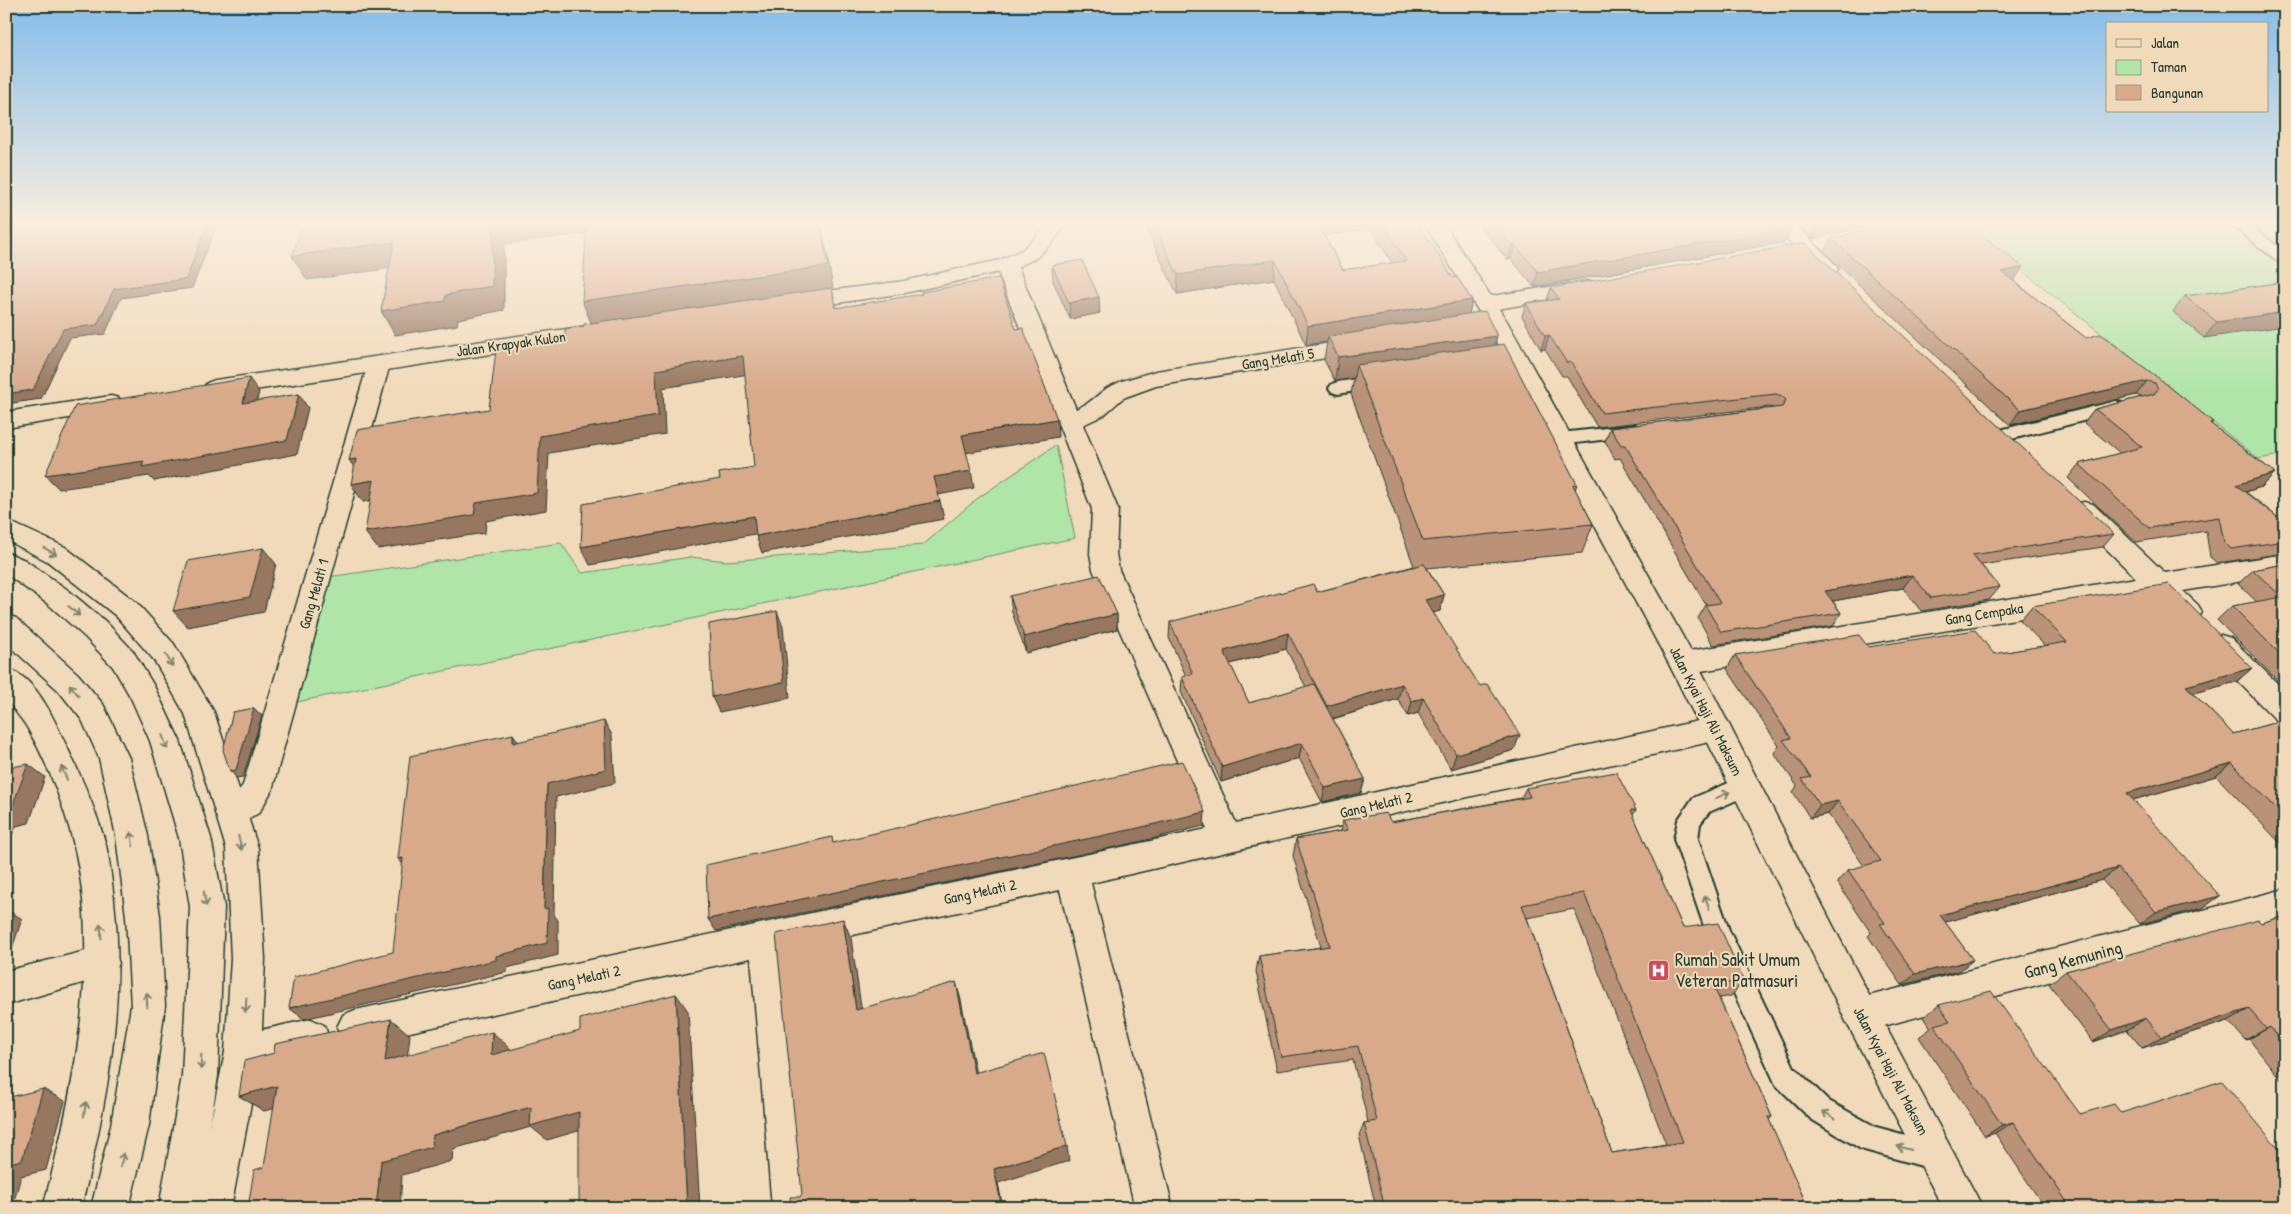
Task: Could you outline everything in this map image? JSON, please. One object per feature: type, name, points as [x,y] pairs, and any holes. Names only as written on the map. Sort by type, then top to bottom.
[{"type":"main road","points":[[775,306],[967,279]]},
{"type":"main road","points":[[1011,279],[1105,509],[1103,554],[1106,570],[1227,839]]},
{"type":"main road","name":"Jalan Kyai Haji Ali Maksum","points":[[1466,279],[1487,317],[1509,364],[1560,439],[1682,663],[1861,1015],[1964,1208]]},
{"type":"main road","points":[[1487,317],[1607,284]]},
{"type":"main road","name":"Jalan Krapyak Kulon","points":[[193,392],[617,329]]},
{"type":"main road","name":"Gang Melati 5","points":[[1069,422],[1096,409],[1115,393],[1130,386],[1156,379],[1380,342]]},
{"type":"main road","name":"Gang Melati 1","points":[[231,813],[248,803],[258,790],[379,364]]},
{"type":"main road","points":[[6,420],[134,400]]},
{"type":"main road","points":[[1997,428],[2025,455]]},
{"type":"main road","points":[[2068,496],[2162,585],[2285,710]]},
{"type":"main road","points":[[6,530],[56,554],[80,572],[126,608],[164,652],[199,712],[242,848],[248,959],[243,1052],[212,1208]]},
{"type":"main road","points":[[6,562],[16,566],[58,598],[96,630],[123,659],[144,694],[165,741],[195,838],[207,907],[201,1057],[200,1076],[178,1208]]},
{"type":"main road","name":"Gang Cempaka","points":[[1682,663],[2285,564]]},
{"type":"main road","points":[[6,626],[68,682],[93,713],[114,758],[132,836],[142,916],[148,1006],[130,1125],[110,1208]]},
{"type":"main road","points":[[6,679],[41,722],[73,794],[91,847],[100,906],[102,963],[95,1048],[80,1140],[62,1208]]},
{"type":"main road","name":"Gang Melati 2","points":[[243,1052],[1227,839],[1716,729]]},
{"type":"main road","points":[[1072,872],[1154,1208]]},
{"type":"main road","name":"Gang Kemuning","points":[[1861,1015],[2285,904]]},
{"type":"main road","points":[[766,938],[791,1208]]},
{"type":"main road","points":[[6,988],[102,963]]},
{"type":"lane","points":[[1338,388],[1395,380]]},
{"type":"lane","points":[[1997,428],[2136,403]]},
{"type":"lane","points":[[1560,439],[1655,428]]},
{"type":"lane","points":[[1745,786],[1702,805],[1690,820],[1686,840],[1718,932],[1785,1076],[1820,1110],[1871,1139],[1936,1156]]},
{"type":"green space","points":[[2032,279],[2285,279],[2285,454],[2259,459]]},
{"type":"green space","points":[[1056,445],[1075,538],[283,705],[321,578],[561,543],[582,573],[691,557],[727,561],[923,545],[978,498]]},
{"type":"building","points":[[6,279],[186,279],[114,289],[97,325],[63,329],[33,390],[6,394]]},
{"type":"building","points":[[387,279],[492,279],[492,286],[446,295],[445,301],[381,311]]},
{"type":"building","points":[[583,279],[739,279],[582,301]]},
{"type":"building","points":[[999,279],[1016,329],[1023,328],[1057,419],[962,435],[971,471],[934,477],[940,501],[756,536],[754,516],[581,547],[583,504],[720,479],[719,473],[754,467],[743,356],[656,370],[658,416],[540,436],[537,493],[476,503],[474,515],[365,532],[374,480],[351,484],[356,459],[349,460],[357,430],[489,409],[496,350],[565,338],[565,329],[584,326],[584,324],[832,288],[835,308],[922,294],[921,292]]},
{"type":"building","points":[[1058,279],[1091,279],[1099,297],[1069,303]]},
{"type":"building","points":[[1284,279],[1458,279],[1472,300],[1308,326]]},
{"type":"building","points":[[1604,279],[1843,279],[2114,534],[1972,555],[2000,587],[1931,598],[1912,575],[1825,591],[1841,613],[1721,632],[1705,605],[1720,603],[1625,445],[1621,445],[1610,428],[1782,407],[1786,400],[1776,394],[1602,413],[1571,362],[1567,363],[1549,335],[1545,336],[1526,303],[1559,299],[1551,288]]},
{"type":"building","points":[[1876,279],[2010,279],[2086,338],[2100,334],[2165,383],[2213,422],[2210,423],[2275,473],[2236,485],[2285,523],[2285,541],[2231,549],[2224,542],[2219,517],[2149,528],[2079,464],[2142,447],[2095,409],[2154,394],[2158,389],[2155,383],[2147,381],[2020,410]]},
{"type":"building","points":[[2285,282],[2285,312],[2217,322],[2185,296]]},
{"type":"building","points":[[1485,311],[1497,336],[1338,357],[1328,337]]},
{"type":"building","points":[[1504,344],[1577,484],[1573,485],[1593,524],[1423,541],[1356,365]]},
{"type":"building","points":[[249,378],[243,403],[299,394],[287,440],[142,467],[144,461],[45,475],[75,406]]},
{"type":"building","points":[[263,548],[250,597],[173,611],[188,561]]},
{"type":"building","points":[[1424,564],[1444,595],[1425,600],[1480,686],[1487,684],[1520,735],[1456,754],[1423,698],[1412,701],[1402,684],[1327,706],[1288,633],[1224,651],[1249,703],[1314,684],[1365,779],[1325,788],[1302,743],[1222,767],[1182,677],[1193,674],[1170,622],[1313,584],[1317,592]]},
{"type":"building","points":[[2285,564],[2285,659],[2232,606],[2282,597],[2253,570]]},
{"type":"building","points":[[1099,575],[1117,614],[1024,637],[1010,596]]},
{"type":"building","points":[[2169,584],[2252,668],[2186,686],[2233,734],[2285,720],[2285,817],[2232,763],[2127,793],[2220,896],[2156,912],[2118,868],[1940,915],[1973,960],[1915,974],[1880,924],[1885,923],[1848,870],[1881,861],[1838,801],[1820,805],[1802,779],[1811,777],[1783,740],[1791,738],[1735,655],[1859,635],[1868,647],[1975,630],[1994,654],[2067,642],[2032,606]]},
{"type":"building","points":[[777,611],[784,682],[712,697],[709,624]]},
{"type":"building","points":[[254,708],[236,770],[230,771],[223,750],[233,712]]},
{"type":"building","points":[[604,721],[606,769],[547,784],[544,909],[548,908],[547,943],[496,956],[496,960],[289,1008],[294,977],[393,952],[403,858],[398,859],[410,756],[513,734],[513,743]]},
{"type":"building","points":[[1182,761],[1205,812],[1134,829],[708,919],[706,865],[832,837],[833,843]]},
{"type":"building","points":[[28,764],[11,810],[6,811],[6,768]]},
{"type":"building","points":[[1616,772],[1636,810],[1631,810],[1683,928],[1718,923],[1744,981],[1713,985],[1772,1117],[1768,1117],[1808,1208],[1385,1208],[1364,1123],[1377,1121],[1358,1046],[1281,1057],[1259,956],[1330,946],[1296,839],[1348,830],[1343,820],[1386,813],[1391,822],[1530,797],[1526,788]],"holes":[[[1584,893],[1683,1142],[1612,1153],[1522,905]]]},
{"type":"building","points":[[2285,916],[2285,1045],[2270,1027],[2266,1029],[2249,1009],[2161,1037],[2146,1018],[2112,1030],[2066,971],[2258,920],[2261,923]]},
{"type":"building","points":[[843,919],[856,1010],[956,982],[974,1073],[1044,1053],[1067,1146],[994,1169],[1002,1208],[791,1208],[790,1197],[800,1197],[802,1194],[776,934]]},
{"type":"building","points":[[1991,991],[2080,1114],[2114,1104],[2121,1113],[2222,1081],[2285,1156],[2285,1208],[2071,1208],[2013,1122],[2002,1125],[1934,1025],[1950,1021],[1939,1005]]},
{"type":"building","points":[[676,994],[687,1208],[579,1208],[579,1112],[530,1126],[531,1107],[433,1135],[432,1147],[381,1161],[376,1208],[248,1208],[254,1170],[264,1167],[277,1086],[239,1096],[244,1061],[274,1053],[275,1044],[391,1019],[385,1061],[492,1032],[491,1055],[580,1031],[580,1019]]},
{"type":"building","points":[[43,1089],[22,1160],[6,1164],[6,1098]]},
{"type":"place","name":"Rumah Sakit Umum Veteran Patmasuri","points":[[1659,970]]}]
